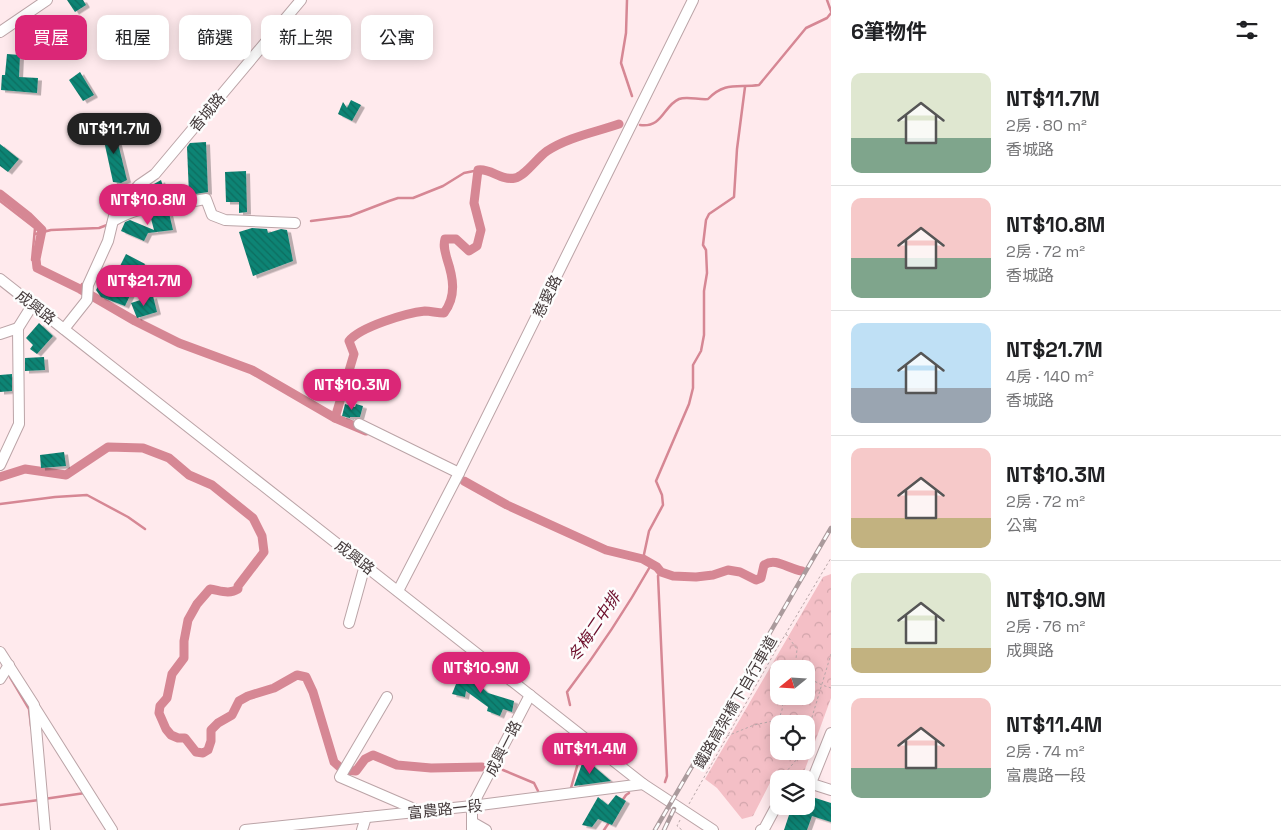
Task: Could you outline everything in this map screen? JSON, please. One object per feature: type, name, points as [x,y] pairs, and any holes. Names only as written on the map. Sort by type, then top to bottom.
[{"type":"street","points":[[0,32],[47,0]]},
{"type":"street","name":"香城路","points":[[64,328],[87,300],[88,285],[108,241],[115,212],[139,185],[155,174],[301,0]]},
{"type":"street","name":"慈愛路","points":[[398,591],[459,473],[693,0]]},
{"type":"street","points":[[113,221],[140,208],[176,205],[206,199],[212,215],[225,220],[295,223]]},
{"type":"street","name":"成興路","points":[[0,279],[644,784],[713,830]]},
{"type":"street","points":[[0,465],[19,424],[18,328],[32,304]]},
{"type":"street","points":[[0,334],[18,328]]},
{"type":"street","points":[[359,424],[459,473]]},
{"type":"street","points":[[349,623],[365,565]]},
{"type":"street","points":[[0,652],[112,830]]},
{"type":"street","points":[[0,678],[8,665]]},
{"type":"street","name":"成興一路","points":[[472,826],[472,806],[530,695]]},
{"type":"street","points":[[387,697],[340,777],[420,812]]},
{"type":"street","points":[[34,705],[45,830]]},
{"type":"street","points":[[814,770],[831,733]]},
{"type":"street","name":"富農路一段","points":[[245,830],[420,812],[644,784]]},
{"type":"street","points":[[815,784],[831,790]]},
{"type":"street","points":[[762,830],[772,815]]},
{"type":"street","points":[[362,830],[366,817]]},
{"type":"street","points":[[472,826],[486,830]]},
{"type":"path","name":"鐵路高架橋下自行車道","points":[[682,830],[677,826],[685,810],[831,558]]},
{"type":"path","points":[[786,634],[797,649],[796,660]]},
{"type":"path","points":[[813,715],[831,654]]},
{"type":"path","points":[[815,682],[831,688]]},
{"type":"path","points":[[727,736],[754,725],[770,722]]},
{"type":"path","points":[[788,770],[796,760]]},
{"type":"green space","points":[[831,574],[831,698],[815,742],[815,715],[770,715],[770,760],[808,760],[805,770],[770,770],[770,783],[753,816],[742,819],[717,788],[705,779],[770,668],[770,705],[815,705],[815,660],[775,660],[823,577]]},
{"type":"building","points":[[67,0],[83,0],[86,5],[75,12]]},
{"type":"building","points":[[7,54],[15,55],[15,60],[20,60],[19,77],[38,78],[37,93],[1,90],[2,75],[5,75]]},
{"type":"building","points":[[80,72],[94,95],[83,101],[69,80]]},
{"type":"building","points":[[351,100],[361,105],[352,121],[338,114],[343,102],[347,108]]},
{"type":"building","points":[[101,127],[114,127],[127,180],[121,183],[113,182]]},
{"type":"building","points":[[206,142],[208,192],[189,195],[187,147],[190,143]]},
{"type":"building","points":[[0,144],[19,159],[8,172],[0,166]]},
{"type":"building","points":[[246,171],[247,212],[239,213],[239,202],[226,202],[225,172]]},
{"type":"building","points":[[161,180],[167,198],[150,201],[145,189]]},
{"type":"building","points":[[169,213],[173,230],[148,233],[144,241],[121,231],[125,222],[130,220],[154,230],[150,215]]},
{"type":"building","points":[[252,228],[267,229],[268,233],[281,229],[287,230],[293,261],[253,276],[239,232]]},
{"type":"building","points":[[126,254],[145,264],[125,306],[101,297],[96,290],[102,279],[111,284]]},
{"type":"building","points":[[153,296],[157,312],[137,318],[131,303]]},
{"type":"building","points":[[39,323],[53,336],[37,354],[30,349],[33,345],[26,338]]},
{"type":"building","points":[[44,357],[45,370],[25,371],[25,358]]},
{"type":"building","points":[[12,374],[12,391],[0,392],[0,375]]},
{"type":"building","points":[[345,404],[355,407],[356,404],[363,406],[360,417],[350,418],[342,416]]},
{"type":"building","points":[[64,452],[66,466],[41,468],[40,455]]},
{"type":"building","points":[[462,669],[472,674],[470,677],[488,693],[514,701],[512,712],[503,709],[500,716],[487,711],[488,707],[466,691],[465,697],[452,694]]},
{"type":"building","points":[[584,758],[611,781],[574,786]]},
{"type":"building","points":[[616,795],[626,801],[612,825],[598,819],[592,827],[582,825],[598,797],[608,805]]},
{"type":"building","points":[[815,798],[831,803],[831,822],[812,816],[807,830],[784,830],[789,815],[815,815]]},
{"type":"waterway","points":[[627,0],[626,33],[621,63],[632,96]]},
{"type":"waterway","points":[[827,0],[831,11]]},
{"type":"waterway","points":[[640,125],[654,123],[669,106],[679,99],[708,99],[714,93],[726,87],[759,85],[806,28],[827,18],[831,13]]},
{"type":"waterway","points":[[643,559],[649,531],[663,505],[662,495],[656,481],[689,404],[693,388],[693,365],[701,351],[704,335],[704,291],[707,273],[706,250],[703,245],[706,220],[709,214],[734,197],[737,149],[745,87]]},
{"type":"waterway","points":[[335,418],[354,354],[349,341],[363,331],[384,322],[425,311],[444,313],[448,307],[453,286],[444,242],[445,239],[456,239],[469,251],[477,246],[481,230],[474,203],[478,170],[487,171],[505,178],[519,177],[543,154],[555,146],[573,138],[619,124]]},
{"type":"waterway","points":[[311,221],[350,216],[398,198],[413,198],[443,186],[464,173],[474,171]]},
{"type":"waterway","points":[[0,194],[28,216],[42,230],[36,259],[37,268],[80,289],[135,321],[179,343],[252,370],[335,418],[366,431]]},
{"type":"waterway","points":[[0,201],[35,228],[32,260]]},
{"type":"waterway","points":[[35,234],[51,230],[99,228],[107,225],[108,222]]},
{"type":"waterway","points":[[80,289],[82,284],[85,284]]},
{"type":"waterway","name":"冬梅二中排","points":[[0,477],[25,469],[66,475],[108,447],[143,448],[169,458],[189,475],[212,485],[253,518],[262,536],[264,552],[238,586],[238,589],[228,592],[210,589],[197,604],[188,620],[184,641],[184,658],[172,674],[167,698],[160,706],[159,713],[166,729],[171,735],[185,738],[196,752],[203,753],[208,750],[211,741],[211,730],[218,723],[232,715],[239,701],[248,696],[274,688],[297,675],[306,677],[313,692],[334,762],[343,770],[356,771],[365,759],[373,755],[397,765],[431,768],[482,767]]},
{"type":"waterway","points":[[464,481],[507,505],[606,550],[643,559],[657,567],[661,572],[673,576],[696,577],[713,575],[728,570],[740,572],[756,580],[761,578],[764,565],[773,562],[802,571]]},
{"type":"waterway","points":[[0,504],[87,495],[128,517],[145,529]]},
{"type":"waterway","points":[[806,571],[831,527]]},
{"type":"waterway","name":"冬梅二中排","points":[[570,705],[567,692],[611,630],[651,565]]},
{"type":"waterway","points":[[661,572],[658,576],[667,776],[665,782]]},
{"type":"waterway","points":[[10,677],[29,709],[31,726]]},
{"type":"waterway","name":"冬梅二中排","points":[[571,788],[581,752]]},
{"type":"waterway","name":"冬梅二中排","points":[[503,770],[534,783],[538,791]]},
{"type":"waterway","points":[[44,799],[85,793]]},
{"type":"waterway","points":[[622,801],[629,793]]},
{"type":"waterway","points":[[0,805],[39,800]]},
{"type":"waterway","points":[[604,830],[610,821]]},
{"type":"railway","points":[[655,830],[831,528]]},
{"type":"railway","points":[[664,830],[674,809]]}]
